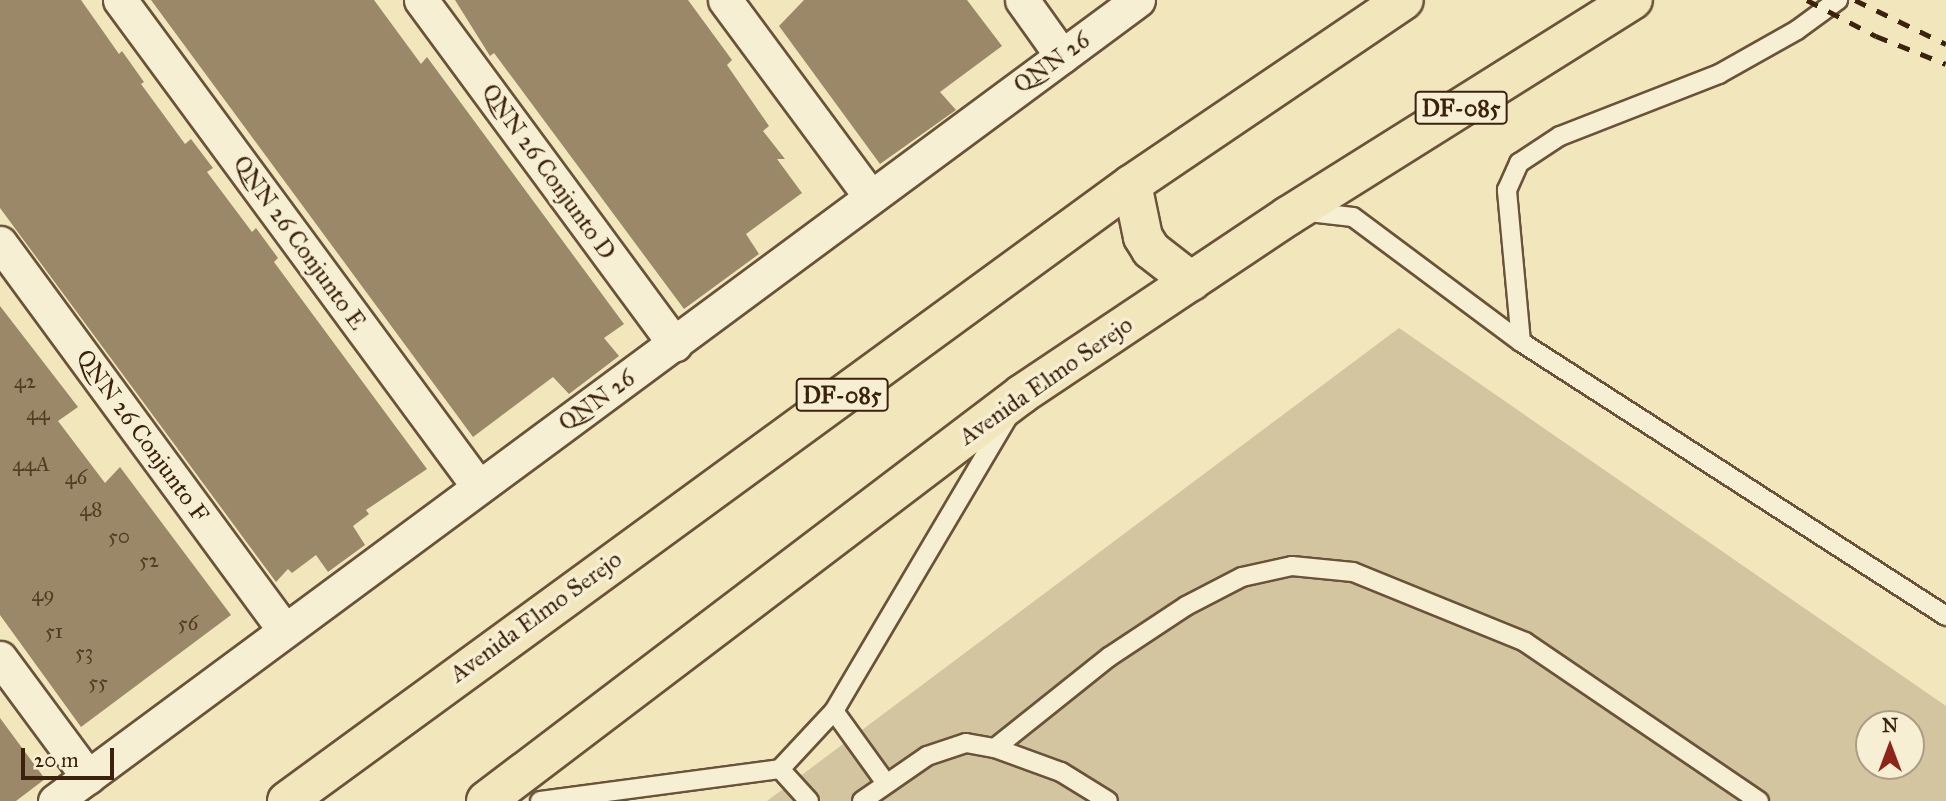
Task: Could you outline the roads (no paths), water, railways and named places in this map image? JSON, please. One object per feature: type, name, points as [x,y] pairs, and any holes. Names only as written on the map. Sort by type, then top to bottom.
[{"type":"main road","name":"Avenida Elmo Serejo","points":[[287,801],[1132,184],[1404,0]]},
{"type":"main road","name":"Avenida Elmo Serejo","points":[[486,801],[1022,394],[1288,216],[1633,0]]},
{"type":"main road","points":[[1132,184],[1143,237],[1151,250],[1191,281]]},
{"type":"street","name":"QNN 26 Conjunto E","points":[[120,0],[478,486]]},
{"type":"street","name":"QNN 26 Conjunto D","points":[[421,0],[675,344]]},
{"type":"street","points":[[725,0],[871,197]]},
{"type":"street","points":[[1021,0],[1062,56]]},
{"type":"street","name":"QNN 26","points":[[55,801],[284,629],[675,344],[1138,0]]},
{"type":"street","name":"QNN 26 Conjunto F","points":[[0,243],[284,629]]},
{"type":"street","points":[[0,658],[88,777]]},
{"type":"lane","points":[[1521,342],[1507,190],[1520,163],[1560,136],[1719,74],[1797,30],[1838,0]]},
{"type":"lane","points":[[1288,216],[1324,211],[1353,216],[1521,342],[1946,615]]},
{"type":"lane","points":[[540,801],[780,769],[834,711],[1022,394]]},
{"type":"lane","points":[[995,748],[1109,657],[1186,606],[1242,577],[1292,566],[1353,572],[1525,642],[1759,801]]},
{"type":"lane","points":[[834,711],[886,783]]},
{"type":"lane","points":[[862,801],[944,748],[966,743],[995,748],[1061,772],[1108,801]]},
{"type":"lane","points":[[780,769],[808,801]]},
{"type":"railway","points":[[1807,0],[1876,36],[1946,64]]},
{"type":"railway","points":[[1855,0],[1946,44]]}]
